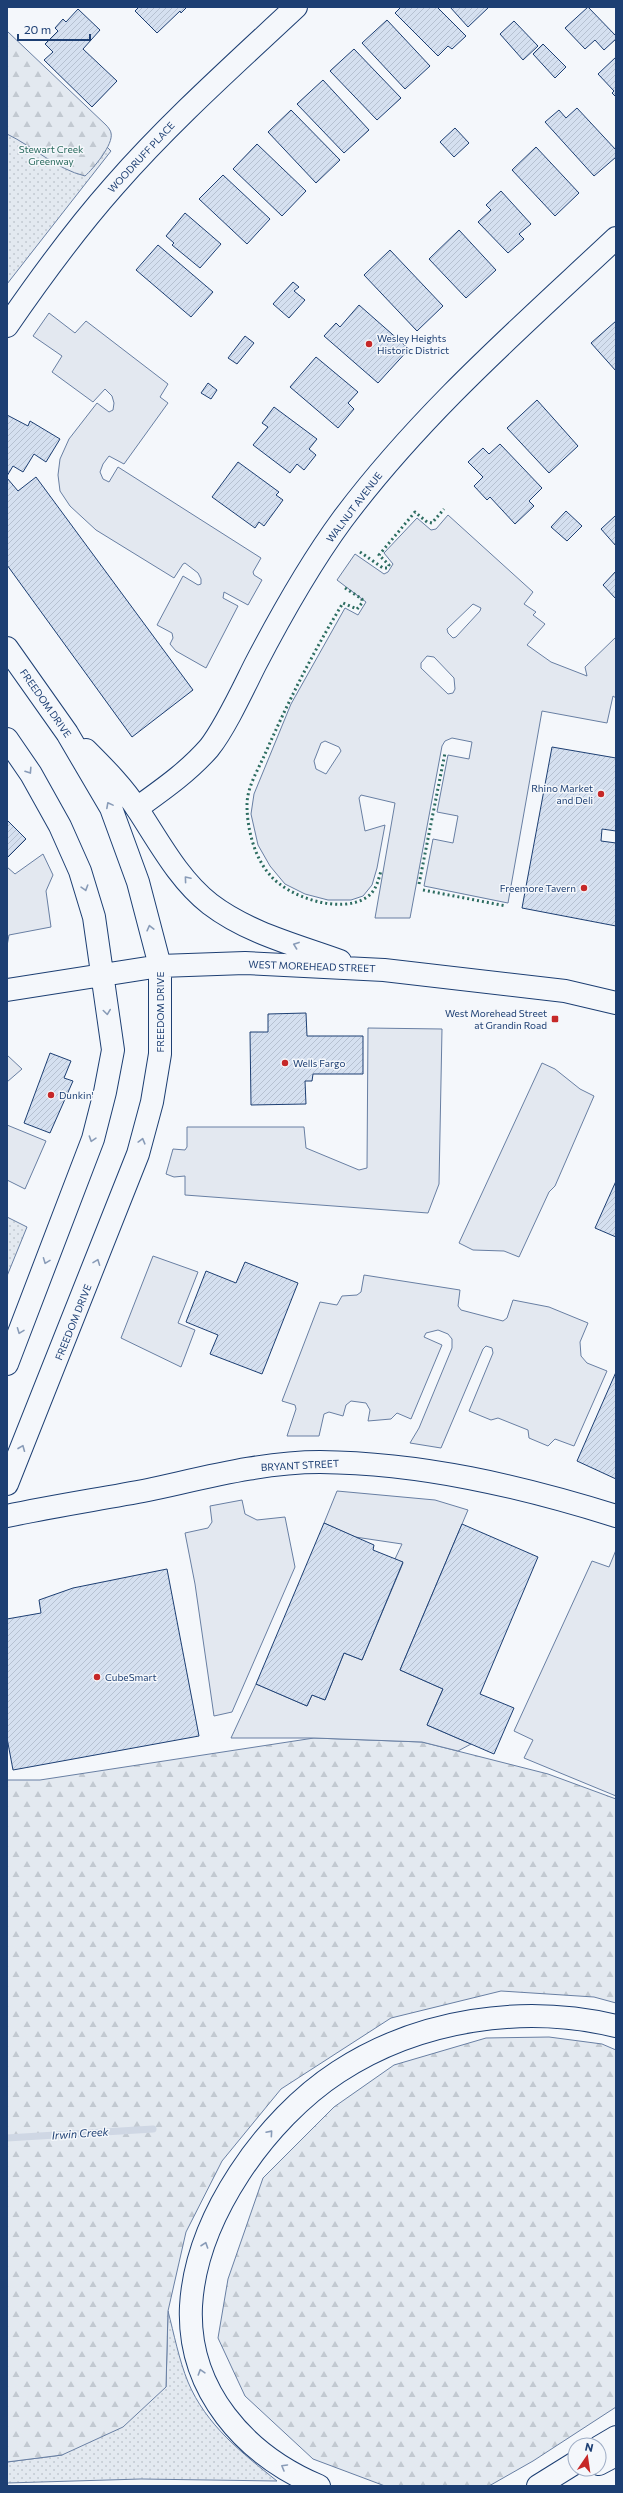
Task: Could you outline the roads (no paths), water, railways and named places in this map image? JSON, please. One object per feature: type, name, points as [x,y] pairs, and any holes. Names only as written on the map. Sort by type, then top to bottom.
[{"type":"main road","name":"WOODRUFF PLACE","points":[[7,326],[59,253],[114,186],[184,111],[296,7]]},
{"type":"main road","name":"WALNUT AVENUE","points":[[137,808],[184,774],[210,746],[291,598],[337,527],[369,484],[469,374],[616,238]]},
{"type":"main road","name":"FREEDOM DRIVE","points":[[7,648],[67,733],[111,808],[138,882],[160,966],[160,1054],[152,1102],[138,1154],[7,1484]]},
{"type":"main road","points":[[67,733],[111,775],[137,808],[164,852],[210,904],[247,927],[359,968]]},
{"type":"main road","points":[[7,739],[35,780],[60,826],[80,871],[94,917],[113,1050],[105,1092],[93,1140],[7,1364]]},
{"type":"main road","name":"WEST MOREHEAD STREET","points":[[7,990],[102,973],[160,966],[245,963],[359,968],[565,991],[616,1003]]},
{"type":"main road","name":"BRYANT STREET","points":[[7,1516],[256,1468],[318,1462],[397,1465],[469,1478],[552,1496],[616,1516]]},
{"type":"main road","points":[[319,2486],[264,2455],[250,2445],[226,2419],[208,2390],[201,2374],[193,2340],[191,2305],[205,2242],[235,2179],[285,2116],[333,2076],[381,2048],[455,2024],[504,2016],[552,2016],[616,2026]]},
{"type":"main road","points":[[607,2442],[616,2436]]},
{"type":"main road","points":[[607,2460],[616,2455]]},
{"type":"main road","points":[[538,2486],[567,2468]]},
{"type":"main road","points":[[557,2486],[574,2477]]},
{"type":"waterway","name":"Irwin Creek","points":[[7,2138],[153,2129]]},
{"type":"place","name":"Wesley Heights Historic District","points":[[369,344]]},
{"type":"place","name":"Rhino Market and Deli","points":[[601,794]]},
{"type":"place","name":"Freemore Tavern","points":[[584,888]]},
{"type":"place","name":"West Morehead Street at Grandin Road","points":[[555,1019]]},
{"type":"place","name":"Wells Fargo","points":[[285,1063]]},
{"type":"place","name":"Dunkin'","points":[[51,1095]]},
{"type":"place","name":"CubeSmart","points":[[97,1677]]},
{"type":"park label","name":"Stewart Creek Greenway","points":[[51,154]]}]
